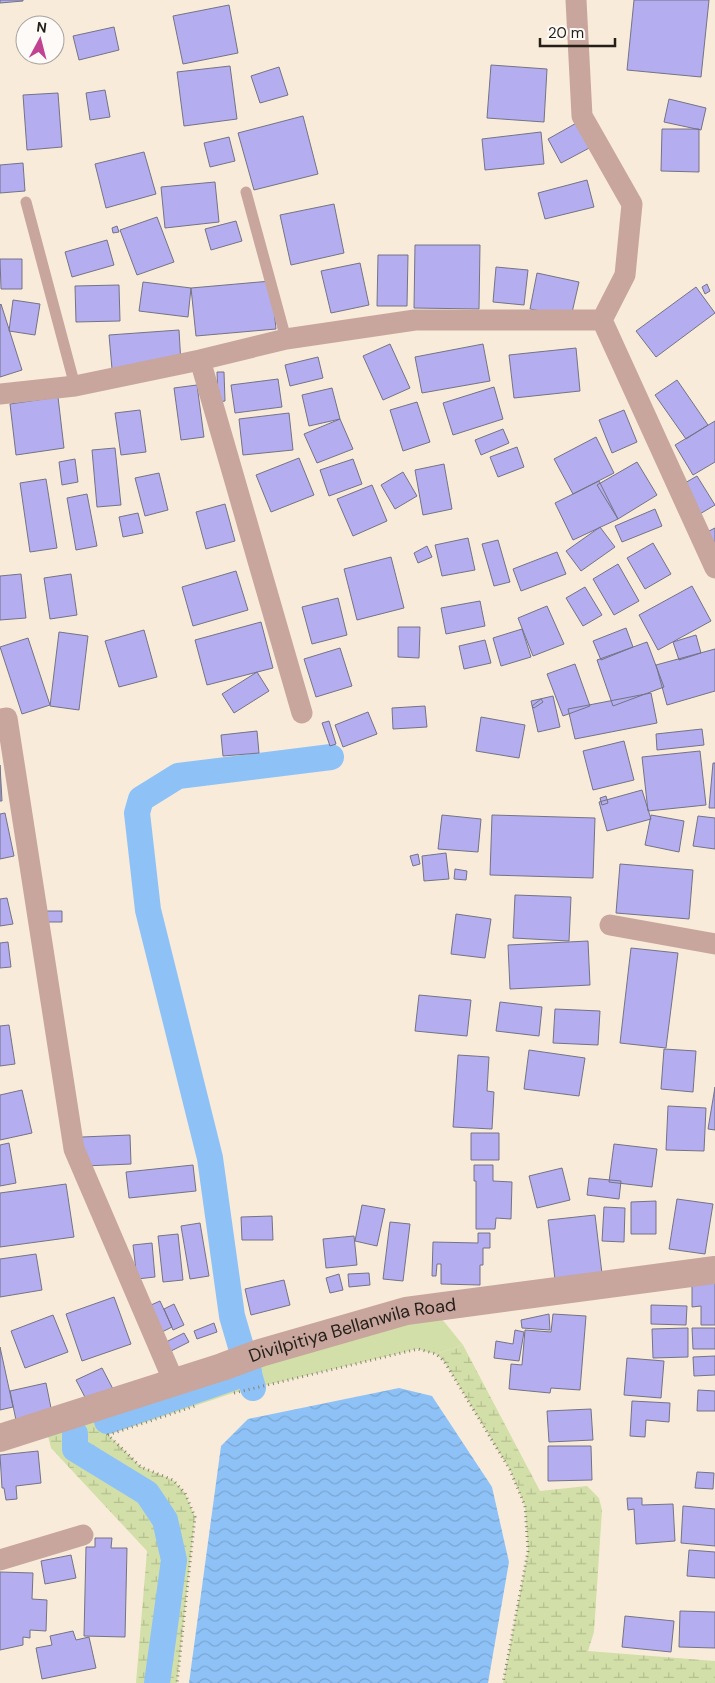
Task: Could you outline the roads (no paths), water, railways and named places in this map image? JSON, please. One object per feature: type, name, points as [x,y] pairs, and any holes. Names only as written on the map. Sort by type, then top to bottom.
[{"type":"street","points":[[576,0],[582,116],[632,204],[625,275],[602,320]]},
{"type":"street","points":[[0,394],[74,386],[200,360],[286,339],[415,320],[602,320]]},
{"type":"street","points":[[602,320],[715,568]]},
{"type":"street","points":[[200,360],[302,713]]},
{"type":"street","points":[[0,718],[7,718],[74,1149],[174,1382]]},
{"type":"street","points":[[610,925],[715,944]]},
{"type":"street","name":"Divilpitiya Bellanwila Road","points":[[0,1438],[260,1353],[406,1311],[715,1270]]},
{"type":"street","points":[[0,1560],[83,1535]]},
{"type":"lane","points":[[246,192],[286,339]]},
{"type":"lane","points":[[26,202],[74,386]]},
{"type":"water","points":[[399,1388],[432,1396],[492,1487],[509,1562],[488,1683],[189,1683],[221,1446],[248,1419]]},
{"type":"waterway","points":[[253,1388],[232,1316],[210,1158],[148,910],[137,813],[141,799],[178,776],[331,757]]},
{"type":"waterway","points":[[107,1421],[249,1372]]},
{"type":"waterway","points":[[75,1434],[75,1449],[147,1493],[165,1520],[174,1560],[157,1683]]}]
